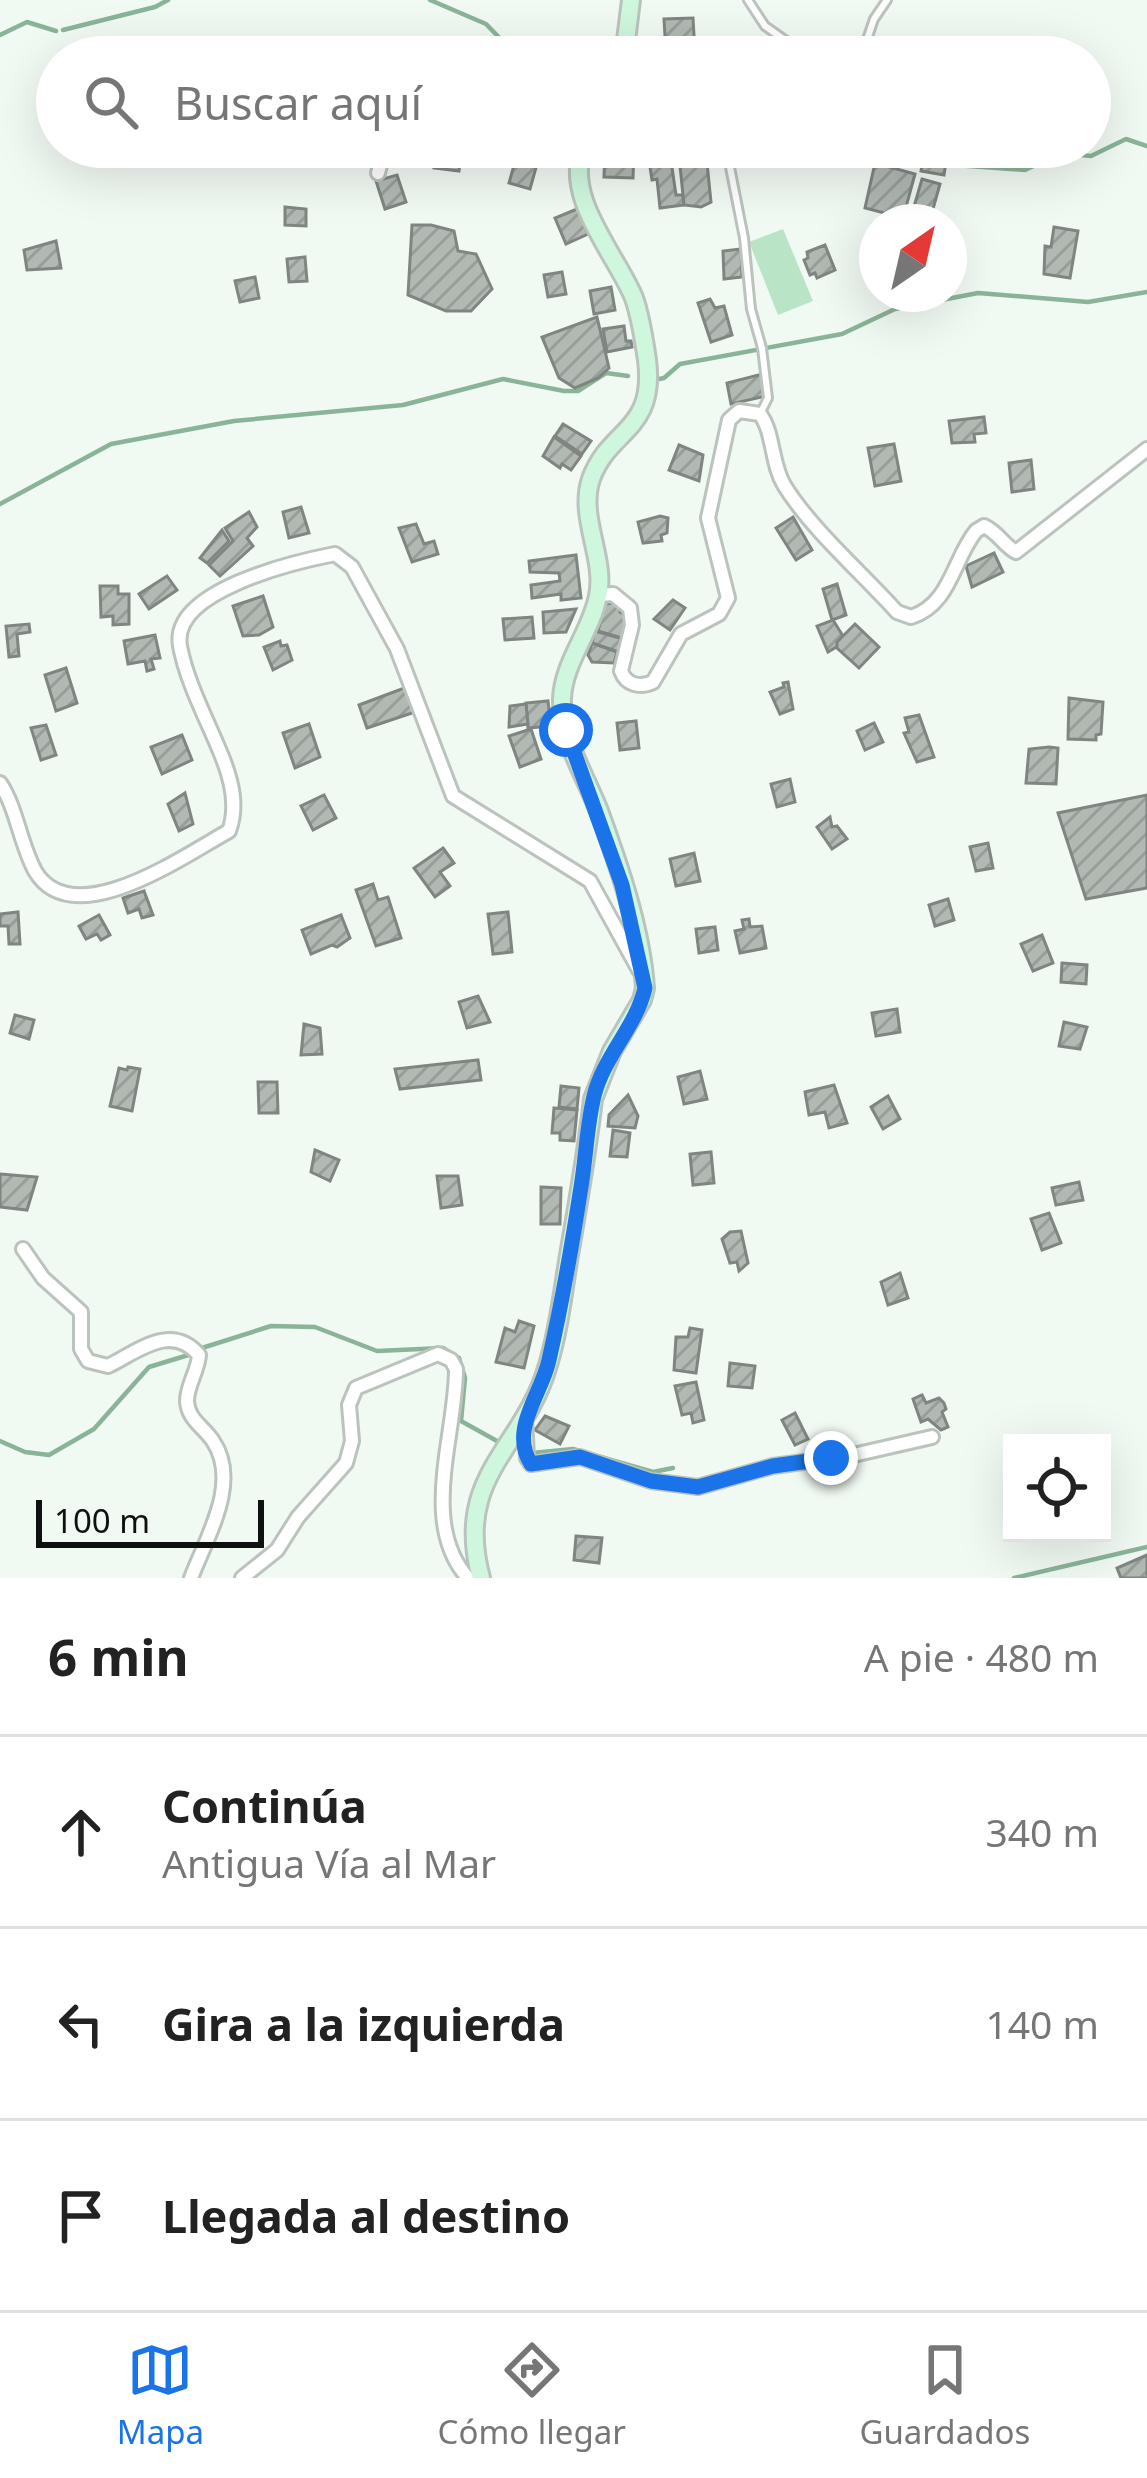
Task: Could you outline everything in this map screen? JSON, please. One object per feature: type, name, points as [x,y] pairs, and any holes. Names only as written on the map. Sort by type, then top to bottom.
[{"type":"main road","points":[[626,36],[631,0]]},
{"type":"main road","points":[[481,1578],[474,1529],[476,1503],[485,1478],[548,1368],[593,1099],[612,1051],[642,1000],[645,980],[622,885],[573,751],[562,706],[563,684],[599,595],[588,511],[590,481],[643,410],[650,386],[634,300],[587,207],[579,181],[581,168]]},
{"type":"street","points":[[378,173],[379,168]]},
{"type":"street","points":[[599,595],[613,594],[630,608],[632,625],[620,662],[622,676],[638,685],[653,682],[681,634],[725,607],[728,598],[712,546],[709,501],[729,420],[739,411],[760,414],[766,421],[775,465],[791,496],[897,612],[911,617],[940,596],[976,531],[984,526],[999,533],[1016,552],[1147,449]]},
{"type":"street","points":[[0,782],[34,868],[53,890],[76,898],[119,887],[230,831],[234,809],[229,775],[179,644],[184,620],[200,604],[239,583],[335,554],[352,567],[391,636],[454,796],[590,881],[645,980]]},
{"type":"street","points":[[23,1249],[43,1278],[81,1312],[81,1349],[88,1361],[108,1366],[138,1348],[167,1340],[190,1346],[199,1355],[188,1408],[217,1450],[223,1484],[191,1578]]},
{"type":"street","points":[[242,1578],[277,1550],[298,1517],[346,1463],[352,1441],[349,1405],[356,1388],[438,1354],[451,1360],[456,1370],[443,1489],[451,1555],[468,1578]]},
{"type":"street","points":[[525,1414],[526,1457],[531,1464],[580,1457],[651,1481],[698,1487],[773,1466],[849,1456],[932,1437]]},
{"type":"lane","points":[[748,0],[765,26],[779,36]]},
{"type":"lane","points":[[868,36],[887,0]]},
{"type":"lane","points":[[730,168],[751,309],[762,348],[768,398],[760,414]]},
{"type":"green space","points":[[783,229],[813,301],[778,315],[749,242]]},
{"type":"building","points":[[693,18],[694,36],[665,36],[664,19]]},
{"type":"building","points":[[513,168],[536,168],[530,189],[509,183]]},
{"type":"building","points":[[604,168],[633,168],[633,178],[604,177]]},
{"type":"building","points":[[650,168],[672,168],[676,195],[683,195],[684,205],[660,208],[657,179],[652,180]]},
{"type":"building","points":[[680,168],[708,168],[711,202],[701,207],[684,205]]},
{"type":"building","points":[[874,168],[915,174],[907,204],[866,204]]},
{"type":"building","points":[[922,168],[945,168],[944,175]]},
{"type":"building","points":[[397,175],[406,202],[385,209],[376,181]]},
{"type":"building","points":[[922,179],[940,184],[934,204],[915,204]]},
{"type":"building","points":[[285,207],[306,209],[306,226],[285,225]]},
{"type":"building","points":[[577,209],[588,234],[566,244],[555,218]]},
{"type":"building","points":[[412,225],[454,231],[458,251],[476,254],[492,289],[471,311],[446,311],[408,295]]},
{"type":"building","points":[[1054,227],[1078,231],[1070,278],[1044,274],[1045,246],[1051,247]]},
{"type":"building","points":[[56,241],[61,268],[27,270],[24,250]]},
{"type":"building","points":[[825,245],[835,270],[817,278],[815,273],[810,275],[804,260],[807,252]]},
{"type":"building","points":[[741,249],[742,277],[724,279],[723,251]]},
{"type":"building","points":[[305,257],[307,281],[289,282],[287,259]]},
{"type":"building","points":[[562,272],[566,294],[548,297],[544,275]]},
{"type":"building","points":[[255,277],[259,298],[240,302],[235,281]]},
{"type":"building","points":[[611,287],[615,310],[594,314],[590,291]]},
{"type":"building","points":[[710,299],[715,308],[724,306],[732,335],[711,342],[698,303]]},
{"type":"building","points":[[597,317],[609,368],[575,388],[559,378],[542,337]]},
{"type":"building","points":[[624,326],[632,347],[607,352],[603,329]]},
{"type":"building","points":[[762,374],[766,396],[731,404],[727,383]]},
{"type":"building","points":[[984,417],[986,433],[974,434],[975,442],[952,443],[949,421]]},
{"type":"building","points":[[563,424],[591,441],[582,454],[555,436]]},
{"type":"building","points":[[554,437],[581,456],[571,470],[543,456]]},
{"type":"building","points":[[894,444],[901,481],[875,486],[868,448]]},
{"type":"building","points":[[679,445],[703,455],[699,481],[669,470]]},
{"type":"building","points":[[1031,460],[1034,489],[1012,492],[1009,463]]},
{"type":"building","points":[[301,507],[309,533],[289,538],[283,512]]},
{"type":"building","points":[[249,512],[257,527],[247,538],[253,546],[220,576],[209,565],[233,541],[225,528]]},
{"type":"building","points":[[793,517],[812,550],[796,560],[776,528]]},
{"type":"building","points":[[668,518],[662,541],[643,543],[638,522]]},
{"type":"building","points":[[416,524],[424,544],[434,541],[438,554],[412,562],[399,528]]},
{"type":"building","points":[[222,530],[229,541],[207,563],[200,558]]},
{"type":"building","points":[[994,553],[1003,572],[972,587],[966,566]]},
{"type":"building","points":[[576,555],[581,598],[561,600],[561,594],[532,598],[531,585],[560,581],[559,573],[530,572],[529,561]]},
{"type":"building","points":[[167,576],[177,590],[149,609],[139,594]]},
{"type":"building","points":[[837,584],[846,615],[832,620],[823,589]]},
{"type":"building","points":[[100,586],[118,586],[118,594],[129,594],[129,624],[113,625],[113,616],[101,617]]},
{"type":"building","points":[[263,596],[273,627],[259,635],[243,636],[233,606]]},
{"type":"building","points":[[673,600],[685,608],[670,630],[654,619]]},
{"type":"building","points":[[613,603],[629,618],[625,639],[598,631],[605,604]]},
{"type":"building","points":[[576,609],[566,632],[544,633],[543,612]]},
{"type":"building","points":[[532,617],[534,638],[505,640],[503,619]]},
{"type":"building","points":[[833,620],[843,636],[828,652],[817,626]]},
{"type":"building","points":[[29,624],[30,632],[17,634],[19,656],[9,657],[6,626]]},
{"type":"building","points":[[855,624],[879,647],[859,668],[837,648]]},
{"type":"building","points":[[595,631],[623,639],[619,652],[592,643]]},
{"type":"building","points":[[155,635],[160,658],[151,659],[154,669],[147,671],[145,661],[128,664],[124,641]]},
{"type":"building","points":[[280,641],[281,646],[287,645],[292,660],[273,670],[264,647]]},
{"type":"building","points":[[592,643],[617,652],[614,663],[592,662],[588,655]]},
{"type":"building","points":[[66,668],[77,703],[56,711],[45,675]]},
{"type":"building","points":[[788,682],[793,709],[780,714],[770,692]]},
{"type":"building","points":[[407,687],[415,712],[367,728],[359,705]]},
{"type":"building","points":[[1069,698],[1103,702],[1101,734],[1096,740],[1068,739]]},
{"type":"building","points":[[548,701],[551,726],[528,728],[526,703]]},
{"type":"building","points":[[526,704],[528,724],[509,727],[510,706]]},
{"type":"building","points":[[919,715],[934,757],[917,762],[904,733],[909,732],[905,718]]},
{"type":"building","points":[[636,721],[639,748],[620,750],[617,723]]},
{"type":"building","points":[[874,723],[883,742],[865,750],[857,731]]},
{"type":"building","points":[[309,724],[320,757],[295,768],[283,733]]},
{"type":"building","points":[[46,725],[56,755],[41,760],[31,728]]},
{"type":"building","points":[[531,729],[541,759],[520,767],[509,736]]},
{"type":"building","points":[[182,735],[192,760],[162,774],[151,747]]},
{"type":"building","points":[[1058,748],[1056,784],[1026,783],[1029,749]]},
{"type":"building","points":[[790,779],[795,802],[777,807],[771,784]]},
{"type":"building","points":[[185,793],[193,824],[179,831],[168,804]]},
{"type":"building","points":[[324,795],[336,818],[313,830],[301,806]]},
{"type":"building","points":[[1147,795],[1147,888],[1086,899],[1058,813]]},
{"type":"building","points":[[830,817],[832,827],[837,826],[847,839],[832,849],[817,827]]},
{"type":"building","points":[[988,843],[993,868],[976,871],[970,847]]},
{"type":"building","points":[[443,848],[454,863],[440,872],[450,886],[435,897],[414,868]]},
{"type":"building","points":[[694,853],[700,881],[676,886],[670,859]]},
{"type":"building","points":[[373,884],[378,900],[388,897],[401,938],[376,946],[356,890]]},
{"type":"building","points":[[144,891],[153,915],[142,918],[139,909],[128,913],[123,898]]},
{"type":"building","points":[[948,899],[954,920],[935,926],[929,905]]},
{"type":"building","points":[[18,912],[20,944],[9,944],[8,926],[0,926],[0,914]]},
{"type":"building","points":[[508,912],[512,952],[493,954],[488,914]]},
{"type":"building","points":[[99,915],[110,935],[86,939],[79,926]]},
{"type":"building","points":[[341,915],[350,938],[311,954],[302,930]]},
{"type":"building","points":[[749,919],[750,927],[762,926],[766,948],[740,953],[735,931],[744,929],[742,920]]},
{"type":"building","points":[[715,927],[718,950],[699,953],[696,929]]},
{"type":"building","points":[[1042,935],[1053,963],[1033,971],[1021,944]]},
{"type":"building","points":[[1062,963],[1087,965],[1086,984],[1061,982]]},
{"type":"building","points":[[478,996],[490,1022],[467,1028],[459,1002]]},
{"type":"building","points":[[897,1009],[900,1032],[876,1036],[872,1013]]},
{"type":"building","points":[[15,1015],[34,1020],[29,1039],[10,1033]]},
{"type":"building","points":[[1064,1022],[1087,1027],[1080,1049],[1059,1046]]},
{"type":"building","points":[[304,1024],[320,1028],[322,1054],[301,1055]]},
{"type":"building","points":[[478,1060],[481,1080],[400,1089],[395,1069]]},
{"type":"building","points":[[119,1068],[140,1069],[132,1111],[110,1106]]},
{"type":"building","points":[[700,1071],[707,1099],[684,1104],[678,1077]]},
{"type":"building","points":[[258,1082],[277,1082],[278,1113],[259,1113]]},
{"type":"building","points":[[834,1085],[847,1123],[829,1128],[825,1112],[809,1115],[805,1092]]},
{"type":"building","points":[[561,1086],[579,1088],[577,1109],[559,1107]]},
{"type":"building","points":[[628,1095],[638,1116],[635,1128],[608,1126],[609,1115]]},
{"type":"building","points":[[888,1096],[900,1119],[883,1129],[871,1107]]},
{"type":"building","points":[[554,1108],[577,1110],[574,1141],[560,1140],[560,1133],[552,1133]]},
{"type":"building","points":[[613,1130],[630,1133],[627,1157],[610,1156]]},
{"type":"building","points":[[315,1150],[339,1160],[330,1181],[311,1172]]},
{"type":"building","points":[[711,1152],[714,1183],[693,1185],[690,1154]]},
{"type":"building","points":[[0,1174],[37,1177],[27,1210],[0,1207]]},
{"type":"building","points":[[437,1176],[458,1176],[462,1205],[441,1208]]},
{"type":"building","points":[[1079,1182],[1083,1200],[1056,1205],[1052,1188]]},
{"type":"building","points":[[541,1187],[561,1188],[560,1224],[541,1224]]},
{"type":"building","points":[[1049,1213],[1061,1243],[1042,1250],[1031,1219]]},
{"type":"building","points":[[741,1231],[748,1263],[739,1271],[737,1262],[730,1263],[722,1239]]},
{"type":"building","points":[[900,1273],[908,1298],[888,1305],[881,1282]]},
{"type":"building","points":[[519,1321],[534,1326],[524,1368],[496,1362],[505,1328],[515,1332]]},
{"type":"building","points":[[690,1328],[702,1330],[696,1373],[674,1370],[676,1337],[688,1337]]},
{"type":"building","points":[[730,1363],[755,1366],[752,1388],[728,1386]]},
{"type":"building","points":[[696,1382],[704,1420],[693,1423],[691,1413],[682,1415],[675,1386]]},
{"type":"building","points":[[922,1395],[926,1403],[939,1398],[944,1403],[948,1427],[941,1430],[928,1419],[921,1422],[913,1399]]},
{"type":"building","points":[[795,1413],[808,1439],[795,1445],[782,1420]]},
{"type":"building","points":[[545,1416],[569,1426],[560,1444],[535,1430]]},
{"type":"building","points":[[576,1536],[602,1538],[599,1563],[574,1560]]},
{"type":"building","points":[[1147,1555],[1147,1578],[1121,1578],[1117,1568]]},
{"type":"waterway","points":[[63,30],[168,0]]},
{"type":"waterway","points":[[430,0],[486,24],[498,36]]},
{"type":"waterway","points":[[0,35],[27,22],[56,31]]},
{"type":"waterway","points":[[1111,146],[1126,139],[1147,146]]},
{"type":"waterway","points":[[997,168],[1029,168]]},
{"type":"waterway","points":[[654,380],[680,364],[842,334],[895,309],[978,293],[1088,302],[1147,292]]},
{"type":"waterway","points":[[0,504],[111,444],[234,421],[403,405],[503,379],[578,391],[606,373],[628,376]]},
{"type":"waterway","points":[[202,1348],[271,1326],[315,1327],[377,1351],[443,1348],[459,1358],[465,1378],[461,1421],[497,1441]]},
{"type":"waterway","points":[[0,1441],[25,1452],[49,1455],[94,1429],[149,1367],[195,1353]]},
{"type":"waterway","points":[[532,1453],[573,1449],[653,1472],[673,1468]]},
{"type":"waterway","points":[[1014,1578],[1147,1547]]},
{"type":"route","points":[[566,730],[622,885],[645,988],[593,1099],[548,1368],[525,1414],[526,1457],[531,1464],[580,1457],[651,1481],[698,1487],[773,1466],[831,1458]]}]
